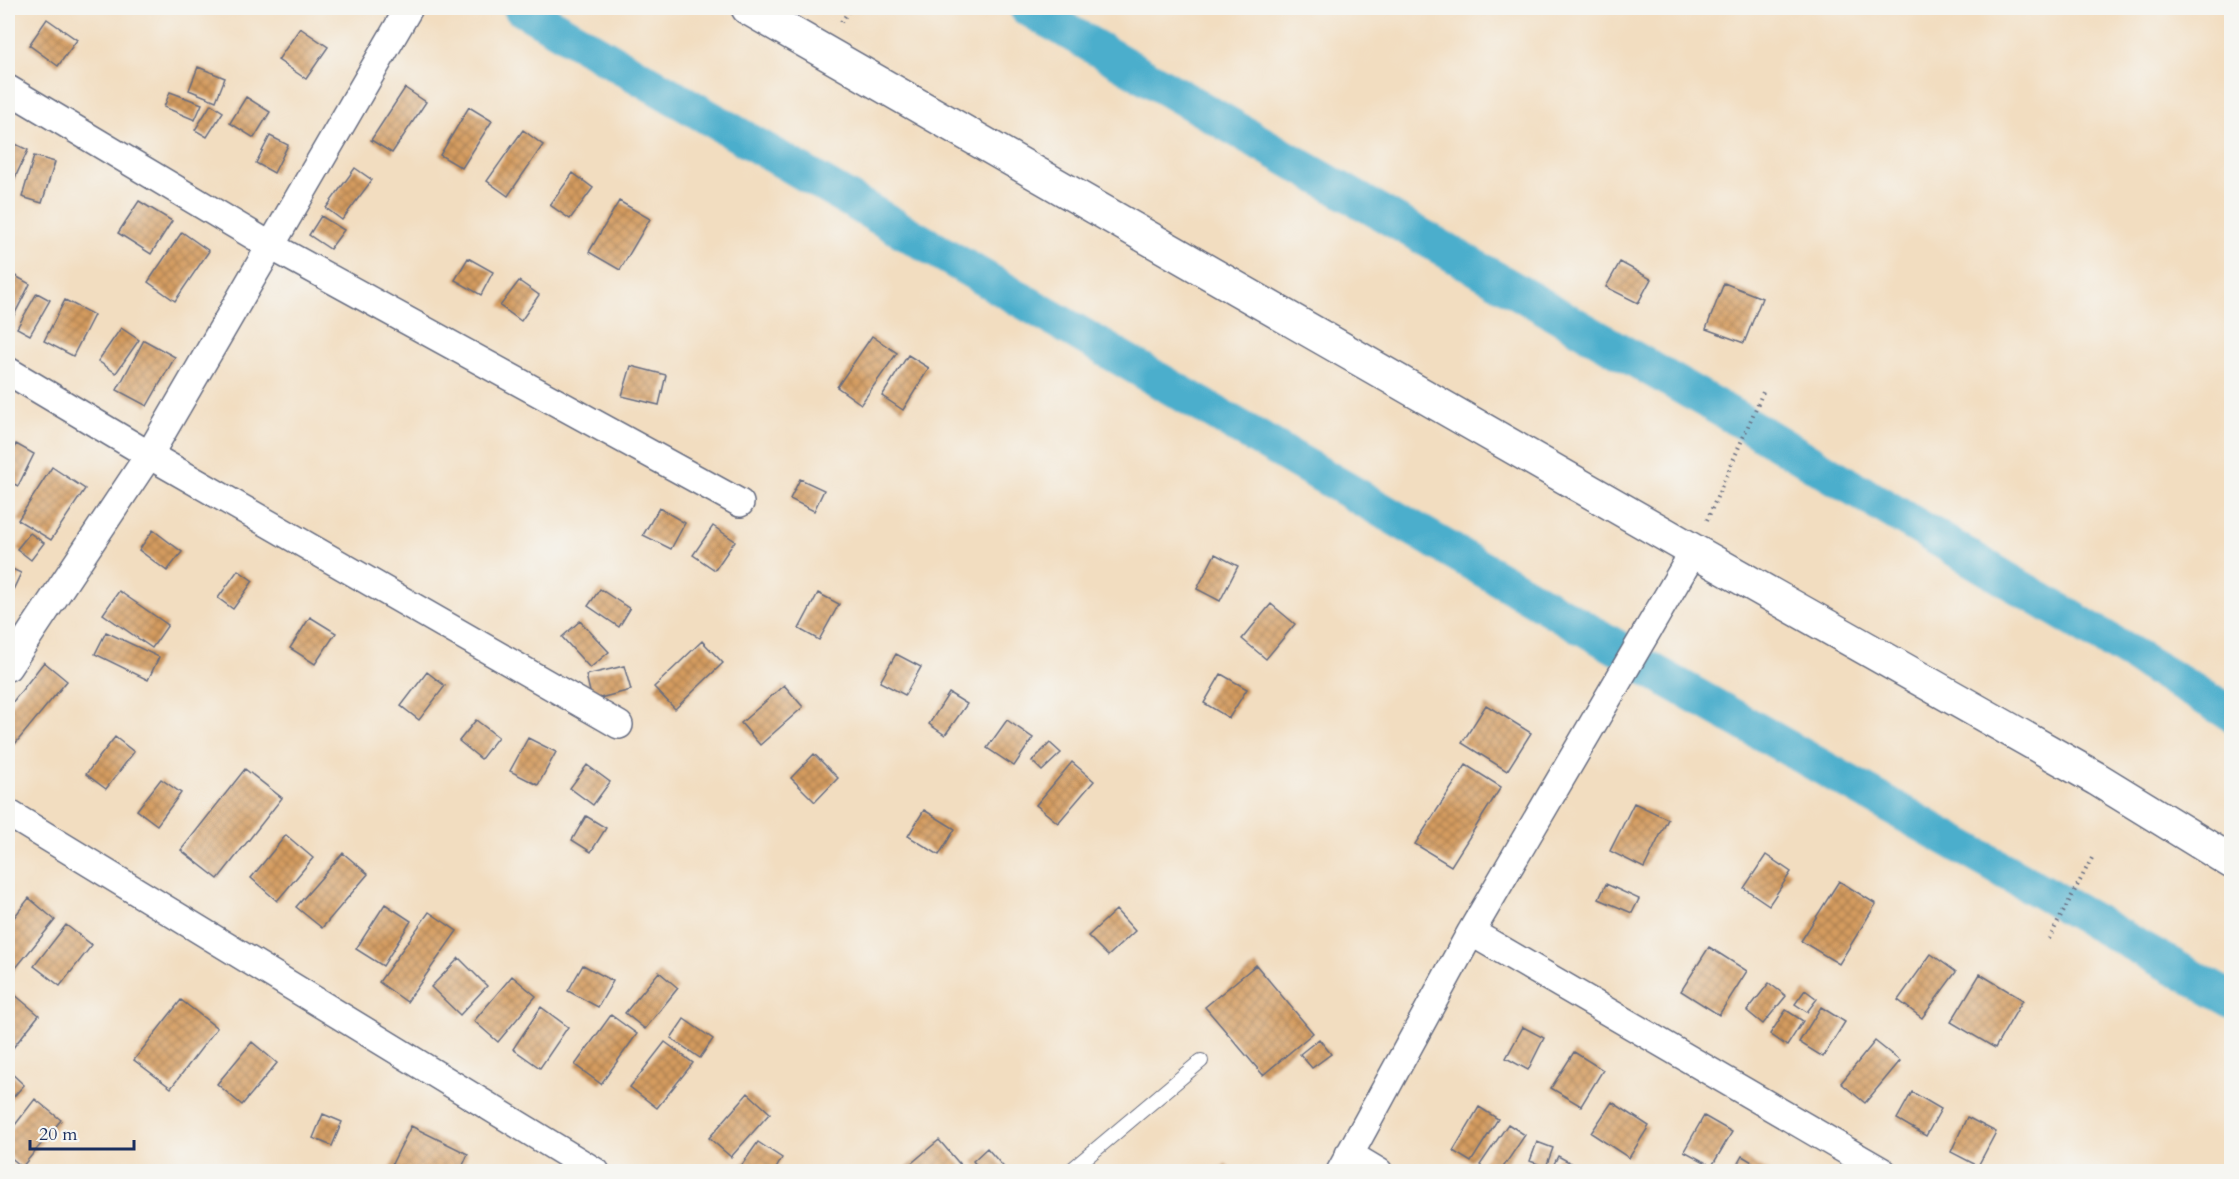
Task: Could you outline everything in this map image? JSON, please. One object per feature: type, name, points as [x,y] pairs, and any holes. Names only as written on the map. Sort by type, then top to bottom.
[{"type":"street","points":[[8,667],[148,455],[410,8]]},
{"type":"street","points":[[748,8],[1694,551],[2097,779],[2232,862]]},
{"type":"street","points":[[8,89],[271,246],[740,503]]},
{"type":"street","points":[[8,371],[148,455],[619,725]]},
{"type":"street","points":[[1379,1172],[1345,1163],[1471,932],[1694,551]]},
{"type":"street","points":[[8,813],[596,1172]]},
{"type":"street","points":[[1471,932],[1883,1172]]},
{"type":"lane","points":[[1069,1172],[1201,1061]]},
{"type":"path","points":[[1694,551],[1763,392]]},
{"type":"path","points":[[2049,939],[2092,858]]},
{"type":"building","points":[[47,19],[77,40],[58,66],[29,45]]},
{"type":"building","points":[[300,28],[328,47],[306,79],[278,60]]},
{"type":"building","points":[[198,67],[225,78],[216,101],[189,90]]},
{"type":"building","points":[[405,88],[426,102],[392,153],[371,140]]},
{"type":"building","points":[[170,92],[202,104],[195,120],[164,107]]},
{"type":"building","points":[[246,97],[270,112],[254,138],[230,123]]},
{"type":"building","points":[[211,104],[223,112],[207,137],[195,130]]},
{"type":"building","points":[[469,107],[492,121],[462,168],[440,155]]},
{"type":"building","points":[[523,130],[543,145],[508,196],[487,181]]},
{"type":"building","points":[[270,136],[288,145],[274,173],[256,163]]},
{"type":"building","points":[[9,141],[28,150],[13,182],[8,179]]},
{"type":"building","points":[[34,156],[55,162],[42,203],[22,197]]},
{"type":"building","points":[[355,168],[372,180],[342,220],[326,208]]},
{"type":"building","points":[[573,173],[593,188],[570,219],[550,205]]},
{"type":"building","points":[[139,201],[172,221],[151,254],[118,233]]},
{"type":"building","points":[[619,201],[650,219],[620,270],[589,252]]},
{"type":"building","points":[[321,216],[344,230],[330,249],[309,235]]},
{"type":"building","points":[[182,232],[209,251],[175,301],[148,282]]},
{"type":"building","points":[[468,258],[493,272],[481,295],[455,280]]},
{"type":"building","points":[[1620,262],[1651,279],[1638,303],[1606,287]]},
{"type":"building","points":[[10,273],[30,284],[11,321],[8,320],[8,277]]},
{"type":"building","points":[[519,281],[539,295],[521,321],[500,306]]},
{"type":"building","points":[[1724,283],[1762,298],[1744,343],[1706,329]]},
{"type":"building","points":[[37,293],[50,300],[30,335],[17,328]]},
{"type":"building","points":[[65,300],[94,315],[73,356],[44,341]]},
{"type":"building","points":[[121,328],[139,340],[116,373],[98,361]]},
{"type":"building","points":[[872,336],[897,353],[861,404],[837,387]]},
{"type":"building","points":[[144,340],[175,357],[147,406],[117,390]]},
{"type":"building","points":[[908,355],[929,368],[903,410],[882,396]]},
{"type":"building","points":[[631,366],[666,375],[659,405],[622,396]]},
{"type":"building","points":[[16,444],[34,454],[18,486],[8,481],[8,460]]},
{"type":"building","points":[[52,467],[85,489],[51,540],[18,520]]},
{"type":"building","points":[[800,479],[824,490],[814,511],[790,499]]},
{"type":"building","points":[[659,508],[685,523],[671,549],[643,535]]},
{"type":"building","points":[[713,526],[735,541],[715,570],[693,555]]},
{"type":"building","points":[[153,530],[182,552],[167,571],[139,550]]},
{"type":"building","points":[[30,533],[44,543],[31,560],[17,549]]},
{"type":"building","points":[[1215,554],[1238,566],[1220,601],[1197,589]]},
{"type":"building","points":[[8,567],[21,573],[12,592],[8,590]]},
{"type":"building","points":[[238,570],[253,581],[233,609],[218,598]]},
{"type":"building","points":[[600,589],[630,609],[619,627],[588,606]]},
{"type":"building","points":[[119,591],[168,625],[152,648],[103,614]]},
{"type":"building","points":[[818,593],[839,604],[819,640],[799,629]]},
{"type":"building","points":[[1271,604],[1295,624],[1266,659],[1242,639]]},
{"type":"building","points":[[310,617],[336,633],[315,664],[290,648]]},
{"type":"building","points":[[580,621],[609,652],[590,668],[562,637]]},
{"type":"building","points":[[106,632],[159,657],[148,680],[95,654]]},
{"type":"building","points":[[702,641],[723,663],[675,709],[654,687]]},
{"type":"building","points":[[896,654],[921,667],[905,695],[880,682]]},
{"type":"building","points":[[44,662],[67,681],[15,744],[8,737],[8,708]]},
{"type":"building","points":[[624,666],[631,690],[592,700],[586,675]]},
{"type":"building","points":[[427,672],[445,686],[419,720],[401,706]]},
{"type":"building","points":[[1221,674],[1247,689],[1229,718],[1204,703]]},
{"type":"building","points":[[784,685],[803,707],[760,745],[741,723]]},
{"type":"building","points":[[949,693],[967,704],[945,735],[929,724]]},
{"type":"building","points":[[1486,705],[1531,733],[1507,771],[1462,743]]},
{"type":"building","points":[[476,720],[498,737],[481,759],[459,741]]},
{"type":"building","points":[[1007,720],[1033,738],[1014,766],[987,748]]},
{"type":"building","points":[[115,737],[134,752],[106,789],[86,774]]},
{"type":"building","points":[[528,738],[556,752],[538,785],[510,771]]},
{"type":"building","points":[[1050,743],[1061,753],[1042,771],[1032,761]]},
{"type":"building","points":[[814,754],[838,778],[815,802],[791,778]]},
{"type":"building","points":[[1072,762],[1094,781],[1058,823],[1036,805]]},
{"type":"building","points":[[587,765],[610,782],[593,805],[570,788]]},
{"type":"building","points":[[1466,765],[1501,787],[1451,866],[1415,844]]},
{"type":"building","points":[[245,769],[282,798],[218,879],[181,850]]},
{"type":"building","points":[[161,779],[181,793],[157,825],[137,810]]},
{"type":"building","points":[[1634,803],[1668,819],[1644,868],[1610,851]]},
{"type":"building","points":[[924,810],[955,829],[939,855],[908,836]]},
{"type":"building","points":[[586,816],[606,828],[591,852],[572,840]]},
{"type":"building","points":[[286,835],[313,858],[277,901],[251,878]]},
{"type":"building","points":[[343,853],[368,874],[322,928],[296,907]]},
{"type":"building","points":[[1766,855],[1791,872],[1769,905],[1744,888]]},
{"type":"building","points":[[1839,881],[1876,904],[1839,964],[1801,941]]},
{"type":"building","points":[[1606,884],[1639,899],[1632,913],[1599,899]]},
{"type":"building","points":[[29,898],[55,920],[11,974],[8,971],[8,925]]},
{"type":"building","points":[[385,904],[411,921],[383,966],[356,949]]},
{"type":"building","points":[[1116,910],[1135,931],[1108,956],[1088,936]]},
{"type":"building","points":[[429,912],[457,931],[407,1002],[379,982]]},
{"type":"building","points":[[66,925],[92,945],[60,986],[34,966]]},
{"type":"building","points":[[1709,947],[1747,971],[1719,1015],[1681,991]]},
{"type":"building","points":[[1931,954],[1956,972],[1922,1018],[1898,1000]]},
{"type":"building","points":[[459,958],[487,986],[460,1015],[431,987]]},
{"type":"building","points":[[583,965],[613,981],[598,1007],[568,991]]},
{"type":"building","points":[[1256,965],[1313,1033],[1263,1075],[1205,1007]]},
{"type":"building","points":[[659,972],[678,988],[645,1029],[625,1013]]},
{"type":"building","points":[[1980,974],[2023,1000],[1995,1048],[1951,1022]]},
{"type":"building","points":[[512,976],[536,996],[498,1042],[474,1021]]},
{"type":"building","points":[[1769,983],[1786,996],[1763,1024],[1747,1011]]},
{"type":"building","points":[[8,989],[39,1015],[8,1054]]},
{"type":"building","points":[[1805,990],[1817,999],[1807,1012],[1795,1004]]},
{"type":"building","points":[[181,1000],[217,1028],[171,1088],[134,1060]]},
{"type":"building","points":[[541,1007],[568,1027],[540,1068],[513,1049]]},
{"type":"building","points":[[1821,1007],[1845,1022],[1823,1057],[1799,1042]]},
{"type":"building","points":[[1786,1010],[1803,1021],[1787,1046],[1770,1034]]},
{"type":"building","points":[[611,1015],[637,1034],[601,1084],[575,1065]]},
{"type":"building","points":[[684,1019],[713,1039],[700,1058],[671,1038]]},
{"type":"building","points":[[1523,1027],[1544,1038],[1528,1070],[1506,1058]]},
{"type":"building","points":[[1319,1039],[1331,1054],[1312,1068],[1300,1054]]},
{"type":"building","points":[[1875,1041],[1900,1061],[1865,1103],[1841,1083]]},
{"type":"building","points":[[252,1042],[277,1063],[242,1105],[217,1084]]},
{"type":"building","points":[[665,1042],[693,1063],[657,1108],[630,1087]]},
{"type":"building","points":[[1574,1052],[1603,1070],[1581,1106],[1551,1088]]},
{"type":"building","points":[[8,1070],[24,1085],[8,1103]]},
{"type":"building","points":[[1912,1092],[1941,1109],[1926,1136],[1897,1119]]},
{"type":"building","points":[[748,1093],[770,1113],[731,1157],[709,1138]]},
{"type":"building","points":[[35,1099],[61,1120],[22,1167],[8,1155],[8,1134]]},
{"type":"building","points":[[1612,1102],[1649,1126],[1629,1158],[1591,1133]]},
{"type":"building","points":[[1479,1107],[1498,1119],[1471,1162],[1453,1151]]},
{"type":"building","points":[[323,1114],[342,1122],[332,1146],[313,1138]]},
{"type":"building","points":[[1704,1116],[1732,1132],[1712,1166],[1684,1151]]},
{"type":"building","points":[[1967,1117],[1996,1132],[1978,1166],[1951,1152]]},
{"type":"building","points":[[1508,1124],[1525,1135],[1500,1172],[1490,1172],[1480,1165]]},
{"type":"building","points":[[411,1126],[468,1154],[460,1172],[388,1172]]},
{"type":"building","points":[[939,1140],[963,1168],[959,1172],[901,1172]]},
{"type":"building","points":[[758,1142],[782,1158],[774,1172],[750,1172],[741,1166]]},
{"type":"building","points":[[1537,1142],[1553,1148],[1546,1167],[1530,1161]]},
{"type":"building","points":[[987,1148],[1008,1172],[982,1172],[973,1161]]},
{"type":"building","points":[[1558,1156],[1580,1168],[1578,1172],[1550,1172]]},
{"type":"building","points":[[1742,1156],[1769,1172],[1733,1172]]},
{"type":"building","points":[[2232,1156],[2232,1172],[2221,1172]]},
{"type":"building","points":[[1226,1163],[1233,1172],[1216,1172]]},
{"type":"waterway","points":[[521,8],[1618,648]]},
{"type":"waterway","points":[[1027,8],[1743,422],[2232,714]]},
{"type":"waterway","points":[[1649,669],[2232,1000]]}]
